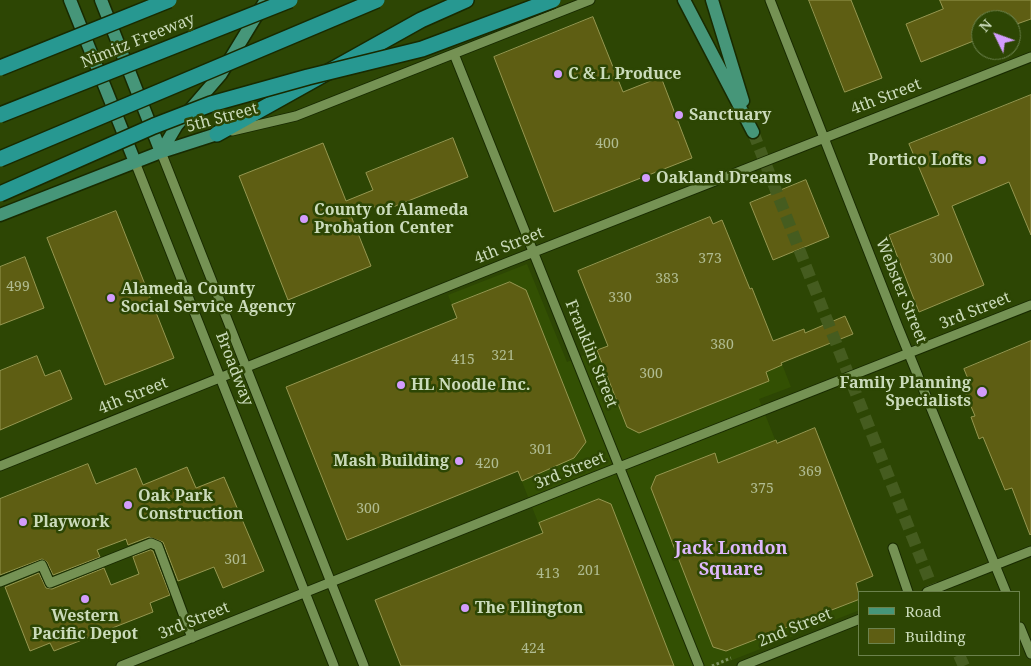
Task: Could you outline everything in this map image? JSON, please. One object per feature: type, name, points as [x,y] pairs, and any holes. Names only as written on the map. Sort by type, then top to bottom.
[{"type":"highway","name":"Nimitz Freeway","points":[[0,68],[169,0]]},
{"type":"highway","name":"Nimitz Freeway","points":[[0,115],[290,0]]},
{"type":"highway","points":[[0,159],[377,0]]},
{"type":"highway","points":[[217,134],[421,20],[466,0]]},
{"type":"highway","points":[[0,194],[154,126],[210,104],[308,77],[422,49],[553,0]]},
{"type":"main road","name":"Broadway","points":[[70,0],[134,162]]},
{"type":"main road","name":"Broadway","points":[[101,0],[161,152]]},
{"type":"main road","points":[[161,152],[177,124],[221,74],[266,0]]},
{"type":"main road","points":[[684,0],[752,132],[712,0]]},
{"type":"main road","name":"5th Street","points":[[0,215],[134,162],[217,134]]},
{"type":"street","points":[[454,54],[464,27],[532,0]]},
{"type":"street","name":"5th Street","points":[[217,134],[296,116],[590,0]]},
{"type":"street","name":"Webster Street","points":[[770,0],[909,354],[1006,591]]},
{"type":"street","name":"Franklin Street","points":[[454,54],[699,666]]},
{"type":"street","name":"4th Street","points":[[0,466],[534,252],[1031,57]]},
{"type":"street","name":"Broadway","points":[[161,152],[364,666]]},
{"type":"street","name":"Broadway","points":[[134,162],[334,666]]},
{"type":"street","name":"3rd Street","points":[[121,666],[1031,305]]},
{"type":"street","points":[[0,582],[42,565],[50,584],[151,543],[158,546],[192,638]]},
{"type":"street","points":[[893,548],[908,591]]},
{"type":"street","points":[[930,591],[1031,551]]},
{"type":"street","name":"2nd Street","points":[[742,666],[858,620]]},
{"type":"street","points":[[1021,629],[1031,654]]},
{"type":"path","points":[[712,666],[733,657]]},
{"type":"shaded area","points":[[527,264],[567,362],[752,288],[791,387],[759,399],[805,515],[825,508],[858,591],[858,611],[717,666],[552,666],[572,608],[448,295]]},
{"type":"building","points":[[809,0],[851,0],[882,78],[845,92]]},
{"type":"building","points":[[940,0],[1031,0],[1031,19],[1021,22],[1021,10],[971,10],[971,42],[921,62],[906,24],[943,9]]},
{"type":"building","points":[[593,17],[623,92],[661,77],[692,158],[554,212],[494,57]]},
{"type":"building","points":[[1031,95],[1031,235],[1009,182],[952,206],[984,285],[919,312],[889,235],[939,215],[909,144]]},
{"type":"building","name":"County of Alameda Probation Center","points":[[453,138],[468,177],[383,211],[380,205],[351,216],[371,266],[288,300],[239,176],[323,143],[346,201],[373,190],[366,173]]},
{"type":"building","points":[[806,180],[829,237],[773,260],[750,203]]},
{"type":"building","name":"Alameda County Social Service Agency","points":[[116,211],[174,358],[105,385],[47,238]]},
{"type":"building","points":[[710,217],[713,224],[722,220],[773,341],[804,329],[805,333],[845,316],[853,334],[781,363],[782,365],[766,372],[769,381],[639,433],[627,427],[597,350],[608,346],[578,271]]},
{"type":"building","points":[[25,257],[44,308],[0,325],[0,267]]},
{"type":"building","points":[[510,282],[526,290],[586,442],[574,458],[522,481],[518,471],[347,540],[286,387],[457,318],[452,305]]},
{"type":"building","points":[[1031,341],[1030,535],[1012,488],[1005,490],[983,437],[979,439],[971,417],[975,416],[963,387],[970,384],[964,369]]},
{"type":"building","points":[[37,356],[45,376],[60,370],[72,399],[0,430],[0,371]]},
{"type":"building","points":[[815,428],[873,576],[856,583],[858,600],[726,651],[713,647],[651,488],[656,476],[715,453],[718,463],[776,440],[777,443]]},
{"type":"building","points":[[88,464],[96,484],[136,468],[143,485],[187,467],[196,488],[224,477],[264,571],[223,588],[214,567],[178,581],[163,542],[149,537],[128,545],[126,539],[97,550],[100,557],[53,575],[47,562],[42,559],[0,575],[0,499]]},
{"type":"building","points":[[599,499],[611,504],[674,666],[401,666],[375,600],[543,533],[539,523]]},
{"type":"building","name":"Western Pacific Depot","points":[[151,550],[170,595],[150,603],[153,612],[54,651],[50,643],[30,651],[5,587],[39,573],[46,588],[52,589],[104,568],[111,585],[139,574],[133,557]]},
{"type":"tunnel","points":[[753,132],[934,591]]},
{"type":"tunnel","points":[[959,656],[964,666]]},
{"type":"place","name":"C & L Produce","points":[[558,74]]},
{"type":"place","name":"Sanctuary","points":[[679,115]]},
{"type":"place","name":"Portico Lofts","points":[[982,160]]},
{"type":"place","name":"Oakland Dreams","points":[[646,178]]},
{"type":"place","name":"County of Alameda Probation Center","points":[[304,219]]},
{"type":"place","name":"Alameda County Social Service Agency","points":[[111,298]]},
{"type":"place","name":"HL Noodle Inc.","points":[[401,385]]},
{"type":"place","name":"Family Planning Specialists","points":[[982,392]]},
{"type":"place","name":"Mash Building","points":[[459,461]]},
{"type":"place","name":"Oak Park Construction","points":[[128,505]]},
{"type":"place","name":"Playwork","points":[[23,522]]},
{"type":"place","name":"Western Pacific Depot","points":[[85,599]]},
{"type":"place","name":"The Ellington","points":[[465,608]]},
{"type":"district","name":"Jack London Square","points":[[731,559]]}]
